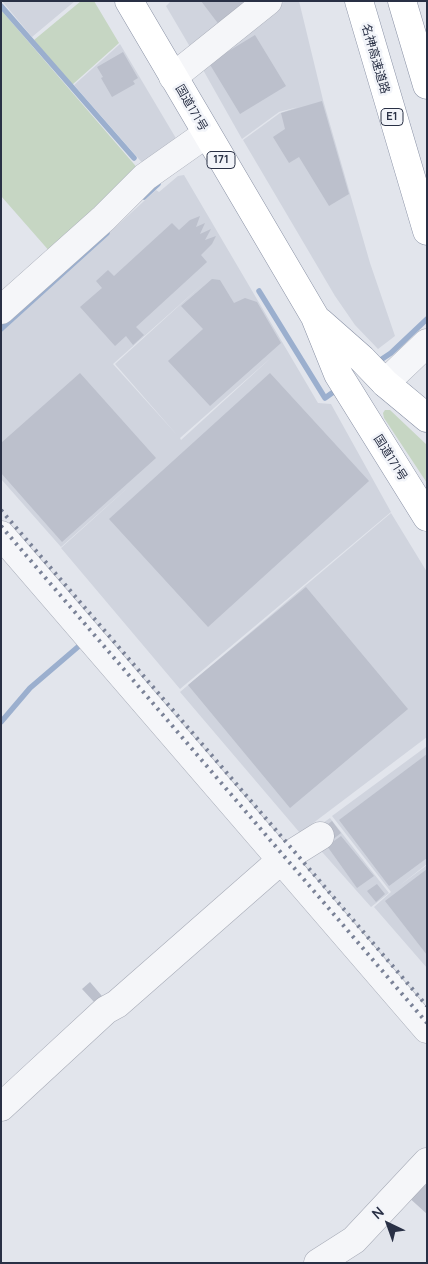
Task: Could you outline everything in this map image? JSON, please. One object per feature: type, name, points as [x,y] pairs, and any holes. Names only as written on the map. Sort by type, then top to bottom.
[{"type":"highway","name":"国道171号","points":[[129,1],[315,317],[343,383],[427,517]]},
{"type":"highway","name":"名神高速道路","points":[[359,1],[427,231]]},
{"type":"highway","points":[[402,1],[427,85]]},
{"type":"highway","name":"国道171号","points":[[315,317],[427,418]]},
{"type":"street","points":[[173,78],[268,1]]},
{"type":"street","points":[[1,310],[104,218],[145,177],[206,134]]},
{"type":"street","points":[[374,371],[427,343]]},
{"type":"street","points":[[1,534],[280,861],[427,1029]]},
{"type":"street","points":[[1,1107],[106,1010],[117,1004],[280,861],[320,836]]},
{"type":"street","points":[[318,1263],[354,1240],[427,1162]]},
{"type":"shaded area","points":[[2,1],[75,1],[32,37]]},
{"type":"shaded area","points":[[171,1],[255,1],[193,52],[166,6]]},
{"type":"shaded area","points":[[285,1],[299,1],[323,100],[370,263],[395,336],[378,349],[355,325],[335,296],[243,140],[280,113],[298,107],[279,112],[242,139],[202,68]]},
{"type":"shaded area","points":[[120,44],[177,140],[145,166],[74,85]]},
{"type":"shaded area","points":[[184,175],[318,403],[331,404],[391,512],[180,689],[61,548],[133,483],[61,547],[1,479],[1,332],[156,190],[159,192],[178,176]],"holes":[[[204,283],[115,364],[177,435],[113,364]],[[273,356],[181,440],[180,438]]]},
{"type":"shaded area","points":[[391,513],[427,572],[427,737],[300,833],[180,692]]},
{"type":"shaded area","points":[[427,746],[427,864],[399,886],[427,865],[427,968],[374,907],[391,892],[332,816]]},
{"type":"shaded area","points":[[330,818],[389,893],[371,907],[315,844],[282,852]]},
{"type":"green space","points":[[81,1],[94,1],[119,43],[72,85],[34,40]]},
{"type":"green space","points":[[1,10],[140,171],[51,253],[1,196]]},
{"type":"green space","points":[[385,410],[390,410],[427,445],[427,483],[384,418],[383,413]]},
{"type":"building","points":[[201,1],[253,1],[220,26]]},
{"type":"building","points":[[255,35],[286,86],[240,114],[209,63]]},
{"type":"building","points":[[123,52],[138,78],[133,81],[135,84],[112,97],[97,67]]},
{"type":"building","points":[[322,101],[349,194],[329,206],[299,157],[289,163],[273,137],[285,129],[281,113]]},
{"type":"building","points":[[200,216],[196,227],[205,223],[200,234],[211,229],[205,240],[216,236],[212,244],[201,255],[207,262],[136,327],[144,335],[133,345],[126,336],[115,346],[80,307],[102,288],[96,281],[108,270],[114,276],[172,223],[179,230],[190,220]]},
{"type":"building","points":[[212,279],[220,280],[234,303],[245,298],[257,302],[281,343],[210,406],[168,361],[203,329],[181,306]]},
{"type":"building","points":[[80,373],[156,458],[62,542],[1,473],[1,443]]},
{"type":"building","points":[[270,373],[369,481],[208,627],[109,519]]},
{"type":"building","points":[[306,587],[408,709],[290,808],[188,685]]},
{"type":"building","points":[[427,754],[427,858],[389,886],[339,820]]},
{"type":"building","points":[[332,821],[341,833],[332,840],[323,828]]},
{"type":"building","points":[[341,836],[374,876],[357,888],[327,846]]},
{"type":"building","points":[[427,869],[427,955],[385,901]]},
{"type":"building","points":[[377,884],[385,894],[376,902],[367,891]]},
{"type":"building","points":[[90,982],[102,996],[95,1003],[82,989]]},
{"type":"building","points":[[421,1181],[427,1186],[427,1214],[406,1195]]},
{"type":"waterway","points":[[1,6],[134,158]]},
{"type":"waterway","points":[[144,197],[158,184]]},
{"type":"waterway","points":[[1,329],[107,233]]},
{"type":"waterway","points":[[259,291],[325,398],[339,388]]},
{"type":"waterway","points":[[376,363],[391,353],[427,319]]},
{"type":"waterway","points":[[1,722],[30,688],[79,646]]},
{"type":"railway","points":[[1,510],[427,1006]]},
{"type":"railway","points":[[1,526],[427,1023]]}]
